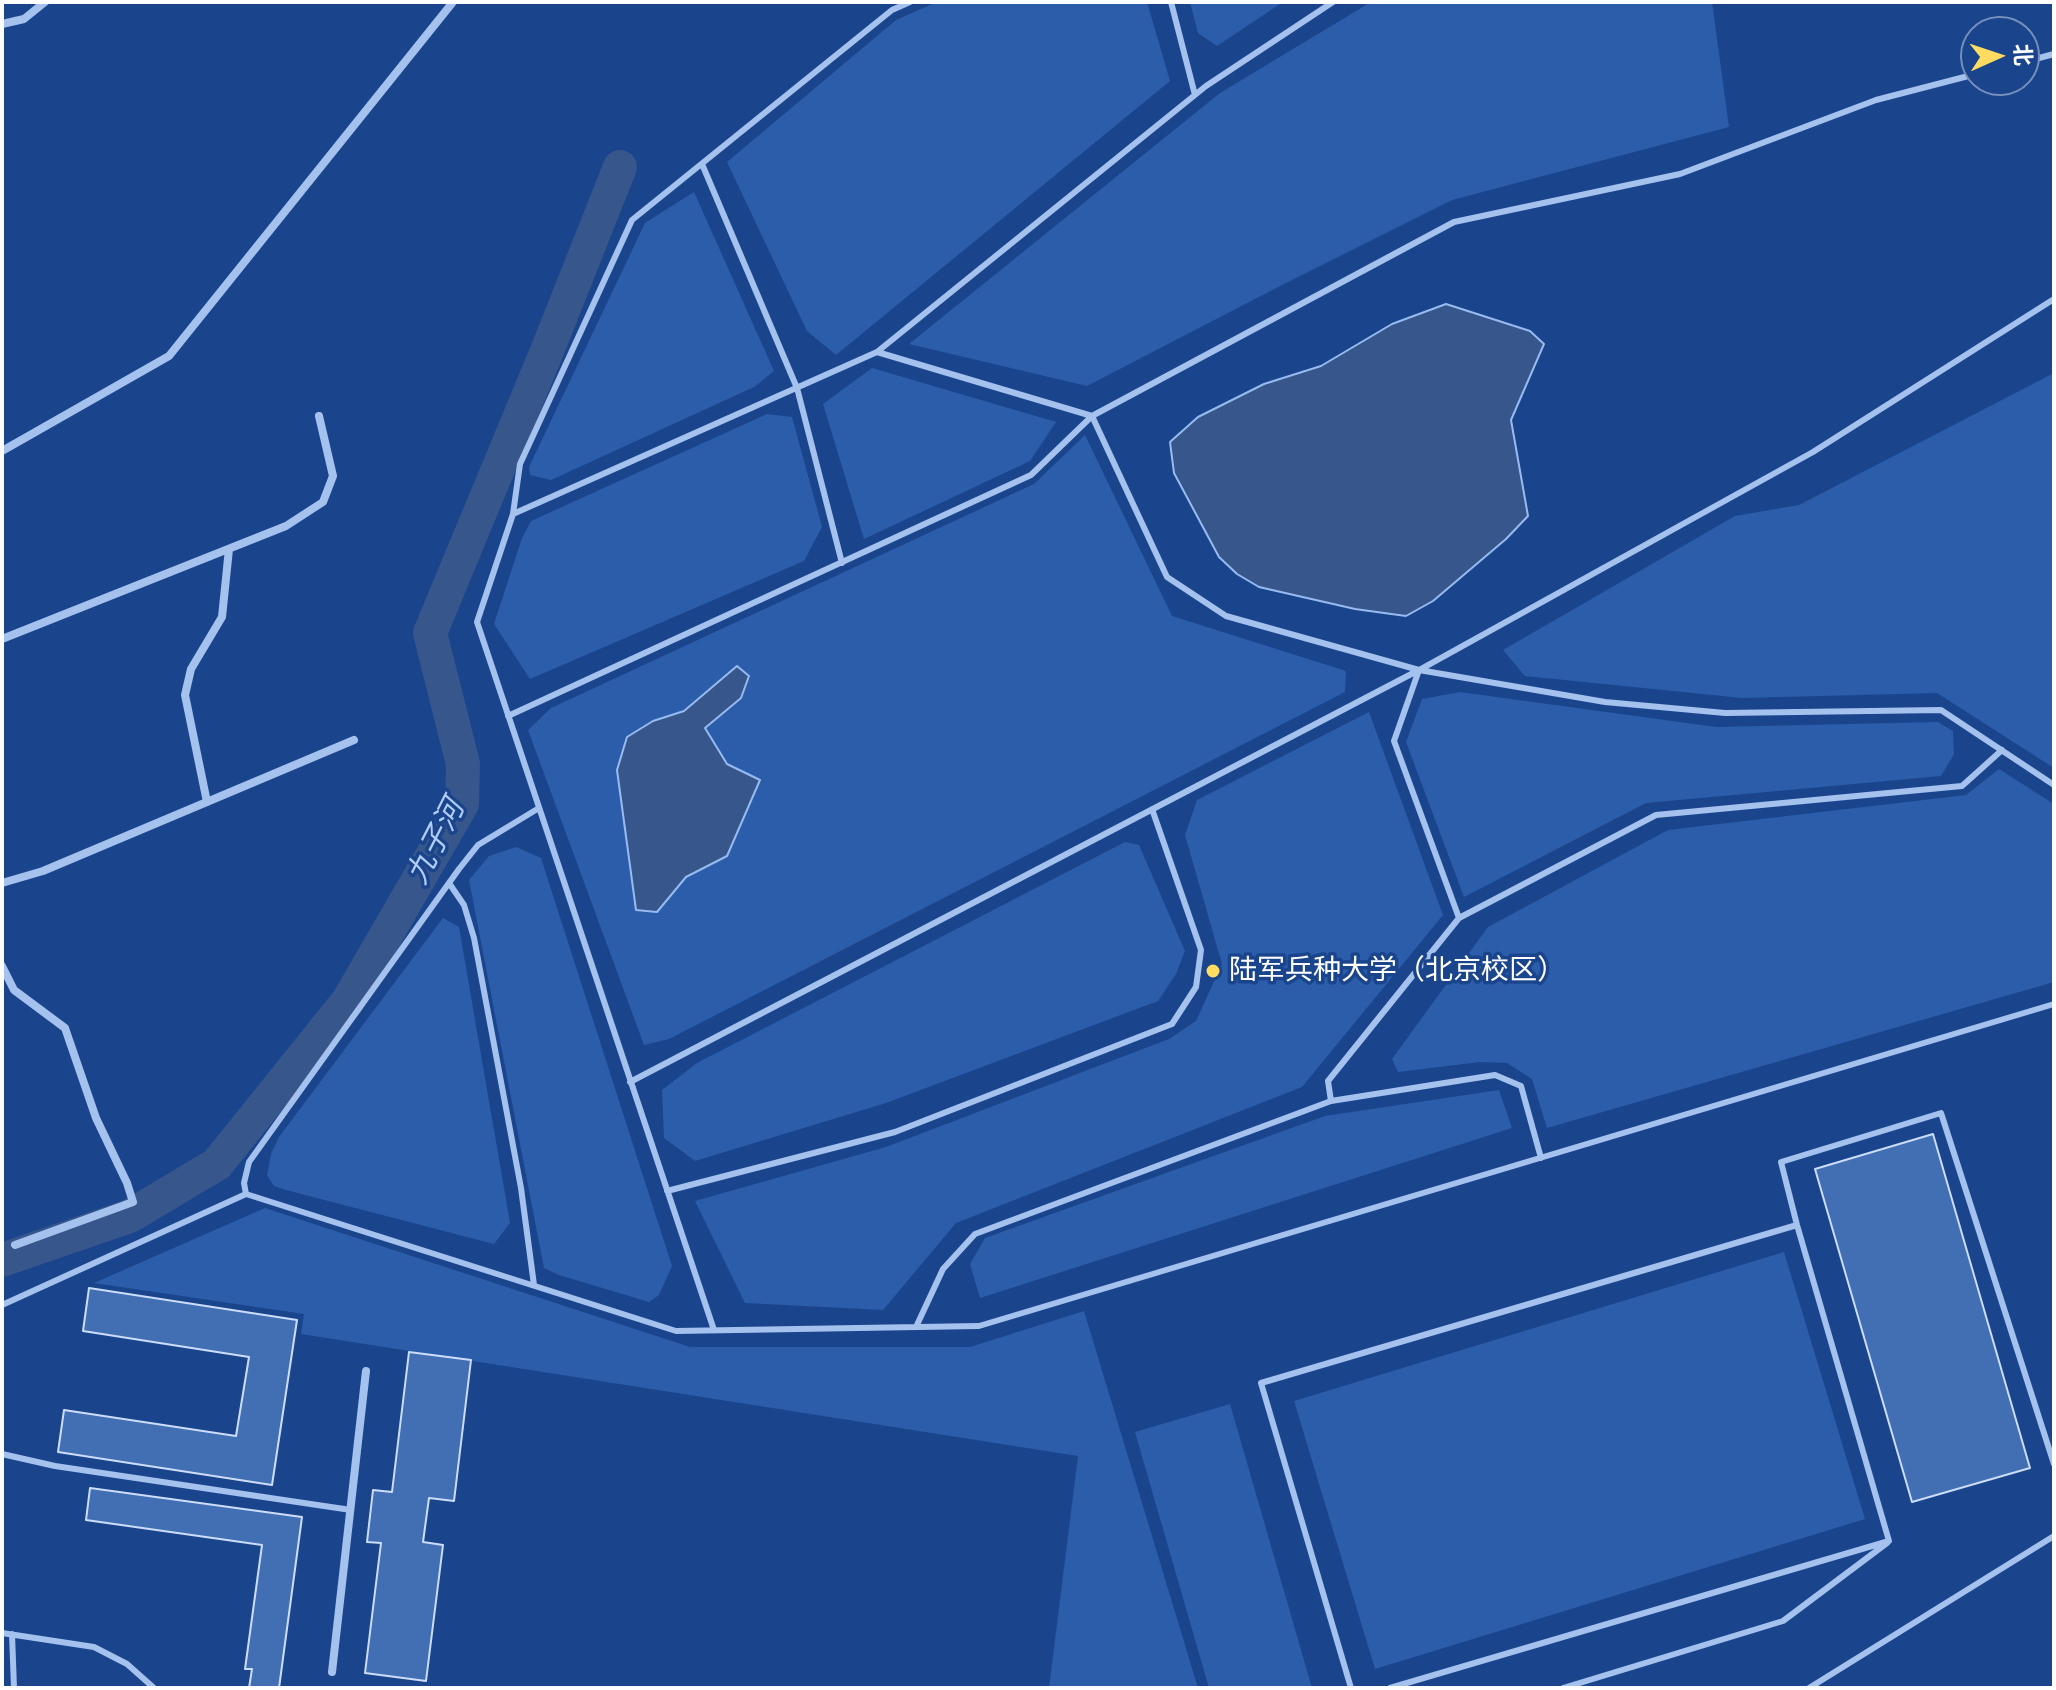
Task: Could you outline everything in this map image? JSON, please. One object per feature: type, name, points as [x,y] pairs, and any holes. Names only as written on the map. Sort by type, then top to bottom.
[{"type":"street","points":[[2,24],[24,19],[45,2]]},
{"type":"street","points":[[2,451],[169,356],[453,2]]},
{"type":"street","points":[[2,639],[286,526],[323,502],[333,476],[319,416]]},
{"type":"street","points":[[207,802],[185,695],[191,669],[222,617],[229,549]]},
{"type":"street","points":[[2,883],[43,871],[354,740]]},
{"type":"street","points":[[2,966],[14,990],[65,1028],[96,1118],[133,1202],[15,1245]]},
{"type":"street","points":[[332,1672],[366,1371]]},
{"type":"lane","points":[[714,1330],[477,622],[513,514],[520,464],[632,220],[892,10],[910,2]]},
{"type":"lane","points":[[1171,2],[1195,95]]},
{"type":"lane","points":[[513,514],[877,352],[1195,95],[1333,2]]},
{"type":"lane","points":[[508,716],[1031,475],[1092,416],[1454,222],[1680,174],[1876,100],[1960,78]]},
{"type":"lane","points":[[702,164],[797,388],[842,563]]},
{"type":"lane","points":[[630,1082],[1419,670],[1813,452],[2054,299]]},
{"type":"lane","points":[[877,352],[1092,416],[1167,577],[1226,616],[1419,670],[1605,702],[1725,713],[1941,710],[2054,785]]},
{"type":"lane","points":[[1419,670],[1394,741],[1459,918]]},
{"type":"lane","points":[[1331,1101],[1328,1081],[1459,918],[1656,815],[1962,786],[2002,750]]},
{"type":"lane","points":[[246,1194],[244,1183],[249,1162],[449,883],[478,845],[539,808]]},
{"type":"lane","points":[[667,1191],[895,1132],[1172,1024],[1196,987],[1201,950],[1152,809]]},
{"type":"lane","points":[[449,883],[464,905],[474,938],[521,1188],[534,1285]]},
{"type":"lane","points":[[2,1305],[246,1194],[676,1331],[979,1326],[2054,1004]]},
{"type":"lane","points":[[916,1327],[943,1269],[975,1234],[1331,1101],[1495,1075],[1521,1086],[1541,1158]]},
{"type":"lane","points":[[1889,1541],[1781,1162],[1941,1113],[2054,1464]]},
{"type":"lane","points":[[1351,1688],[1261,1383],[1797,1225]]},
{"type":"lane","points":[[2,1454],[55,1466],[351,1510]]},
{"type":"lane","points":[[1809,1688],[2054,1536]]},
{"type":"lane","points":[[1390,1688],[1889,1541]]},
{"type":"lane","points":[[1563,1688],[1783,1621],[1889,1541]]},
{"type":"lane","points":[[2,1633],[94,1647],[127,1664],[154,1688]]},
{"type":"lane","points":[[12,1634],[14,1688]]},
{"type":"shaded area","points":[[937,2],[1147,2],[1170,81],[836,355],[807,331],[727,162],[896,20]]},
{"type":"shaded area","points":[[1190,2],[1283,2],[1217,46],[1198,33]]},
{"type":"shaded area","points":[[1371,2],[1712,2],[1729,127],[1452,200],[1087,386],[909,344],[1220,93]]},
{"type":"shaded area","points":[[694,192],[774,371],[754,387],[551,480],[530,475],[529,467],[645,223]]},
{"type":"shaded area","points":[[1446,304],[1530,331],[1544,344],[1511,420],[1528,516],[1506,539],[1433,601],[1406,616],[1355,609],[1259,587],[1237,574],[1219,557],[1174,473],[1170,442],[1198,417],[1264,384],[1321,366],[1392,324]]},
{"type":"shaded area","points":[[872,368],[1056,422],[1030,461],[864,539],[823,404]]},
{"type":"shaded area","points":[[2054,373],[2054,768],[1937,693],[1742,698],[1525,676],[1503,650],[1735,516],[1799,505]]},
{"type":"shaded area","points":[[767,414],[792,417],[822,527],[804,561],[530,679],[494,624],[522,538],[531,521]]},
{"type":"shaded area","points":[[1085,435],[1172,616],[1346,671],[1345,692],[669,1039],[644,1045],[528,730],[551,708],[1034,484]]},
{"type":"shaded area","points":[[737,666],[749,676],[741,698],[705,728],[727,764],[760,780],[727,856],[686,877],[657,912],[636,910],[617,770],[627,737],[653,721],[684,711]]},
{"type":"shaded area","points":[[1460,692],[1716,727],[1938,722],[1953,731],[1954,754],[1941,776],[1646,803],[1464,897],[1406,742],[1422,699]]},
{"type":"shaded area","points":[[1369,712],[1443,915],[1302,1087],[956,1223],[883,1310],[745,1303],[695,1201],[886,1147],[1169,1039],[1196,1021],[1222,964],[1185,835],[1197,800]]},
{"type":"shaded area","points":[[1999,769],[2054,804],[2054,982],[1547,1128],[1532,1079],[1507,1063],[1480,1062],[1398,1072],[1392,1059],[1488,927],[1668,830],[1966,795]]},
{"type":"shaded area","points":[[1125,842],[1139,845],[1185,951],[1176,974],[1158,1001],[886,1103],[695,1161],[664,1138],[662,1090],[697,1063]]},
{"type":"shaded area","points":[[516,847],[541,858],[672,1266],[659,1295],[649,1302],[544,1268],[469,880],[489,856]]},
{"type":"shaded area","points":[[443,918],[459,927],[510,1223],[494,1244],[286,1190],[274,1186],[267,1175],[271,1154],[279,1137]]},
{"type":"shaded area","points":[[1499,1090],[1512,1128],[980,1298],[970,1264],[985,1238],[1325,1116]]},
{"type":"shaded area","points":[[265,1208],[690,1347],[970,1347],[1084,1311],[1198,1688],[1049,1688],[1078,1456],[301,1334],[304,1314],[94,1283]]},
{"type":"shaded area","points":[[1784,1252],[1865,1519],[1375,1669],[1294,1401]]},
{"type":"shaded area","points":[[1230,1404],[1312,1688],[1209,1688],[1135,1432]]},
{"type":"building","points":[[1933,1134],[2030,1468],[1912,1502],[1815,1169]]},
{"type":"building","points":[[89,1288],[297,1320],[272,1485],[58,1452],[64,1410],[236,1436],[249,1357],[83,1331]]},
{"type":"building","points":[[409,1352],[471,1360],[454,1501],[429,1498],[423,1542],[443,1545],[426,1681],[365,1673],[381,1543],[367,1542],[373,1490],[392,1492]]},
{"type":"building","points":[[90,1488],[302,1517],[279,1688],[249,1688],[252,1669],[245,1669],[262,1545],[86,1520]]},
{"type":"waterway","name":"九子河","points":[[2,1260],[130,1216],[217,1164],[348,1001],[462,804],[463,764],[430,633],[620,167]]},
{"type":"place","name":"陆军兵种大学（北京校区）","points":[[1213,971]]}]
